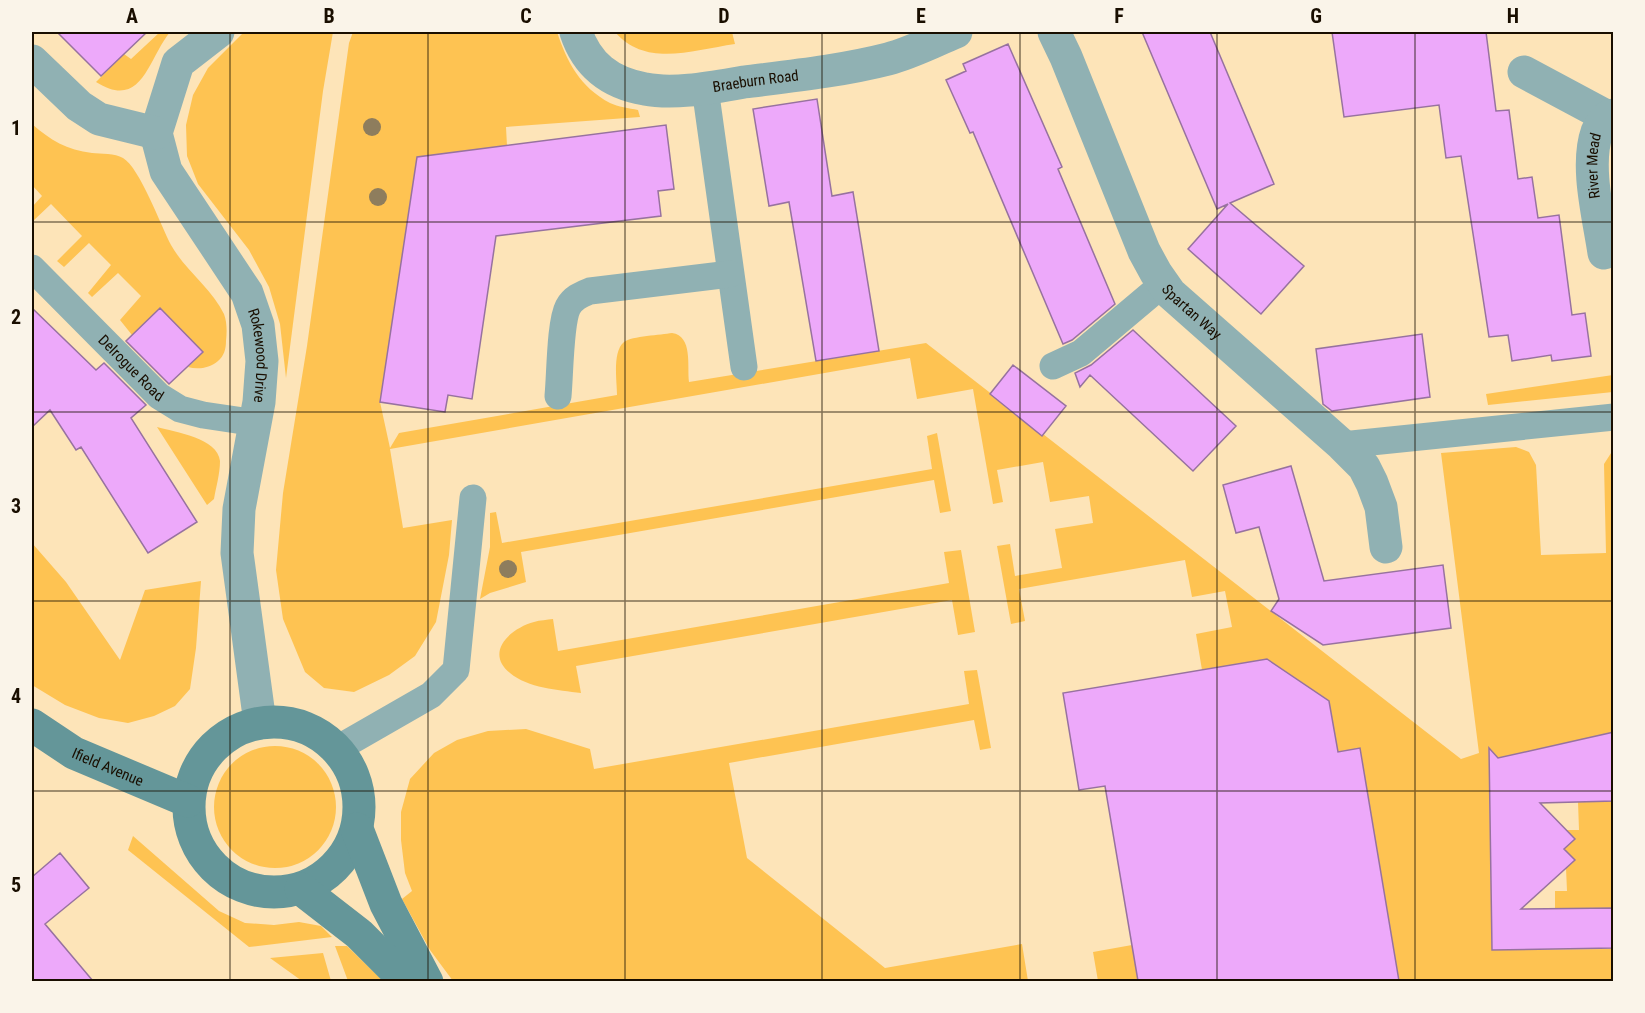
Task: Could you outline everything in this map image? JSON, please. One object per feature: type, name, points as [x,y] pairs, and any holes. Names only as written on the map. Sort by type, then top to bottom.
[{"type":"street","points":[[32,61],[79,106],[99,119],[156,133],[178,63],[218,32]]},
{"type":"street","name":"Braeburn Road","points":[[576,32],[582,48],[597,69],[617,81],[645,89],[705,88],[830,70],[889,59],[956,32]]},
{"type":"street","name":"Spartan Way","points":[[1054,32],[1144,251],[1163,284],[1170,293],[1364,467],[1381,507],[1386,547]]},
{"type":"street","name":"River Mead","points":[[1524,72],[1611,116],[1597,131],[1593,161],[1604,253]]},
{"type":"street","name":"Rokewood Drive","points":[[156,133],[166,171],[247,293],[258,325],[262,361],[256,423],[239,508],[237,553],[260,723]]},
{"type":"street","points":[[260,723],[288,723],[315,732],[337,749],[353,773],[360,801],[357,829],[345,854],[326,876],[301,888],[274,893],[246,888],[221,875],[202,854],[191,829],[188,801],[195,774],[209,752],[233,732],[260,723]]},
{"type":"street","name":"Ifield Avenue","points":[[32,725],[74,753],[188,801]]},
{"type":"street","points":[[357,829],[386,904],[427,981]]},
{"type":"street","points":[[301,888],[359,934],[407,981]]},
{"type":"lane","points":[[705,88],[744,367]]},
{"type":"lane","name":"Delrogue Road","points":[[32,268],[159,396],[180,409],[256,423]]},
{"type":"lane","points":[[558,396],[567,309],[576,297],[590,291],[730,274]]},
{"type":"lane","points":[[1053,366],[1081,353],[1163,284]]},
{"type":"lane","points":[[1342,445],[1614,417]]},
{"type":"lane","points":[[337,749],[431,695],[456,670],[472,498]]},
{"type":"shaded area","points":[[160,32],[170,32],[142,78],[134,86],[124,90],[111,89],[96,82],[124,54],[131,59]]},
{"type":"shaded area","points":[[244,32],[333,32],[323,91],[286,378],[280,324],[269,287],[249,250],[198,184],[187,156],[186,125],[193,95],[208,68]]},
{"type":"shaded area","points":[[353,32],[557,32],[570,63],[590,89],[610,103],[638,110],[640,117],[506,127],[507,146],[417,157],[380,402],[390,448],[399,433],[617,395],[616,367],[620,347],[628,340],[640,337],[672,333],[679,335],[688,353],[689,382],[926,343],[1461,759],[1479,753],[1441,453],[1516,447],[1529,452],[1536,465],[1541,555],[1606,553],[1604,464],[1613,450],[1613,732],[1489,761],[1492,950],[1613,949],[1613,981],[1399,981],[1360,748],[1338,752],[1329,701],[1267,659],[1202,670],[1196,634],[1232,627],[1225,591],[1192,597],[1185,560],[1019,589],[1025,621],[1011,624],[997,546],[1010,544],[1015,576],[1062,568],[1055,529],[1093,523],[1089,496],[1050,502],[1043,462],[997,470],[1003,502],[993,504],[973,389],[917,399],[910,358],[390,449],[403,528],[452,520],[449,555],[436,622],[415,656],[389,675],[354,692],[324,688],[305,672],[283,619],[276,570],[283,493],[307,346],[349,43]]},
{"type":"shaded area","points":[[615,32],[732,32],[735,44],[671,54],[656,53],[641,50],[627,43]]},
{"type":"shaded area","points":[[32,124],[45,135],[67,147],[83,152],[116,155],[130,164],[143,185],[171,245],[213,296],[224,314],[227,327],[226,347],[218,361],[204,368],[188,367],[203,352],[132,335],[120,320],[141,296],[118,273],[92,297],[88,293],[111,265],[89,243],[64,267],[57,261],[82,236],[51,204],[32,222],[32,207],[42,196],[32,185]]},
{"type":"shaded area","points":[[1613,375],[1613,392],[1488,405],[1486,394]]},
{"type":"shaded area","points":[[157,427],[195,437],[204,441],[217,453],[220,461],[219,476],[214,499],[207,505]]},
{"type":"shaded area","points":[[937,433],[951,511],[940,513],[934,480],[521,552],[526,582],[490,593],[480,599],[490,547],[490,513],[496,512],[502,543],[932,469],[927,436]]},
{"type":"shaded area","points":[[32,543],[66,582],[120,660],[145,590],[201,581],[196,648],[190,689],[175,706],[154,716],[128,723],[99,718],[65,705],[32,685]]},
{"type":"shaded area","points":[[961,550],[975,632],[958,635],[952,600],[576,666],[581,693],[544,688],[525,682],[510,673],[500,657],[500,649],[509,635],[525,625],[539,621],[553,619],[558,651],[949,583],[944,552]]},
{"type":"shaded area","points":[[977,670],[991,748],[980,750],[974,720],[729,763],[747,858],[885,968],[1022,944],[1028,981],[453,981],[430,950],[402,899],[412,891],[405,873],[401,840],[401,812],[410,779],[434,753],[457,740],[488,731],[526,729],[590,749],[594,769],[969,704],[964,671]]},
{"type":"shaded area","points":[[275,746],[298,750],[318,764],[332,784],[336,807],[332,830],[318,850],[298,864],[275,868],[252,864],[232,850],[218,830],[214,807],[218,784],[232,764],[252,750]]},
{"type":"shaded area","points":[[1613,801],[1613,908],[1555,909],[1555,891],[1567,891],[1566,868],[1575,860],[1564,849],[1574,839],[1566,830],[1579,830],[1578,802]]},
{"type":"shaded area","points":[[133,836],[219,911],[245,923],[274,925],[299,922],[321,926],[332,937],[249,947],[128,850]]},
{"type":"shaded area","points":[[1132,945],[1138,981],[1098,981],[1093,952]]},
{"type":"shaded area","points":[[335,946],[347,946],[383,981],[348,981]]},
{"type":"shaded area","points":[[323,953],[331,981],[302,981],[270,958]]},
{"type":"building","points":[[57,32],[147,32],[101,76]]},
{"type":"building","points":[[1142,32],[1210,32],[1274,184],[1230,203],[1304,266],[1261,314],[1188,249],[1228,204],[1217,209]]},
{"type":"building","points":[[1332,32],[1486,32],[1496,111],[1509,110],[1518,179],[1532,177],[1538,218],[1559,215],[1572,315],[1585,313],[1591,356],[1552,361],[1551,355],[1512,361],[1508,335],[1489,337],[1461,156],[1446,158],[1439,105],[1344,117]]},
{"type":"building","points":[[1008,44],[1062,167],[1058,169],[1115,304],[1072,340],[1063,344],[973,132],[970,133],[946,80],[966,71],[963,64]]},
{"type":"building","points":[[817,99],[832,196],[853,192],[879,351],[816,361],[789,202],[769,206],[753,109]]},
{"type":"building","points":[[666,125],[674,189],[658,191],[661,216],[496,236],[472,399],[448,395],[445,412],[380,402],[417,157]]},
{"type":"building","points":[[32,308],[96,370],[104,363],[146,405],[131,418],[197,522],[148,553],[81,447],[76,450],[50,410],[32,427]]},
{"type":"building","points":[[160,308],[203,352],[169,384],[126,341]]},
{"type":"building","points":[[1133,330],[1236,426],[1193,471],[1090,375],[1080,387],[1075,373],[1091,365]]},
{"type":"building","points":[[1422,334],[1430,397],[1332,411],[1323,404],[1316,349]]},
{"type":"building","points":[[1013,365],[1066,406],[1042,436],[990,394]]},
{"type":"building","points":[[1291,466],[1324,581],[1443,565],[1451,628],[1323,645],[1271,611],[1279,599],[1259,527],[1236,533],[1223,485]]},
{"type":"building","points":[[1267,659],[1329,701],[1338,752],[1360,748],[1399,981],[1138,981],[1105,786],[1079,790],[1063,693]]},
{"type":"building","points":[[1614,732],[1614,801],[1540,803],[1575,839],[1564,849],[1575,860],[1521,909],[1614,908],[1614,948],[1492,950],[1489,748],[1498,758]]},
{"type":"building","points":[[60,853],[89,888],[45,924],[93,981],[32,981],[32,877]]}]
